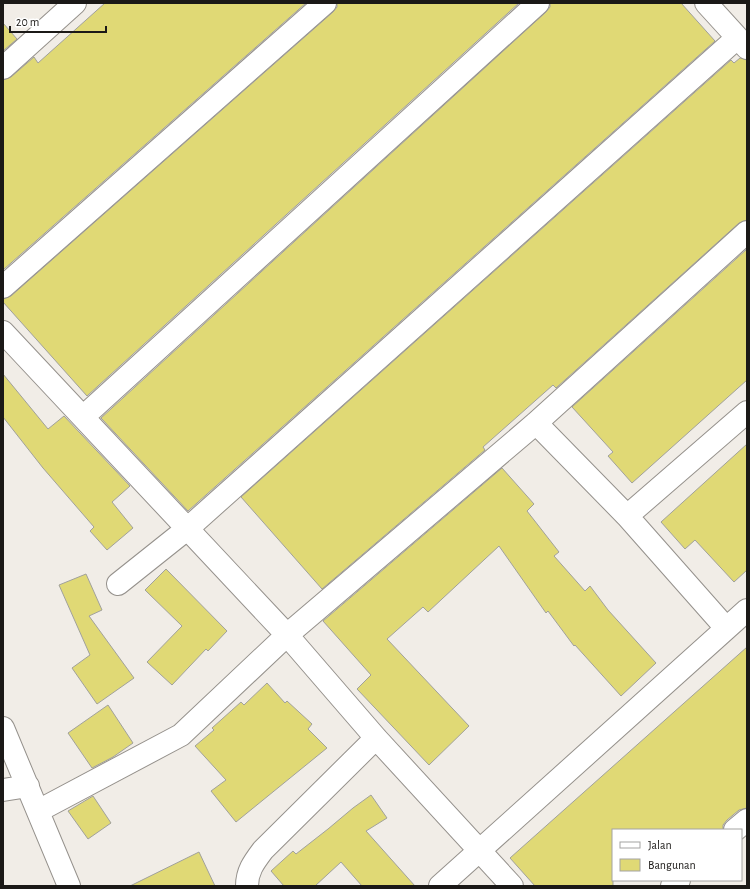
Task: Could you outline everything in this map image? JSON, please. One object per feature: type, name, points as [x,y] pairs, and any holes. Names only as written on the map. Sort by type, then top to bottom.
[{"type":"street","points":[[3,68],[76,3]]},
{"type":"street","points":[[3,287],[325,3]]},
{"type":"street","points":[[83,417],[538,3]]},
{"type":"street","points":[[118,584],[187,529],[742,43],[706,3]]},
{"type":"street","points":[[38,812],[180,735],[286,635],[536,423],[747,232]]},
{"type":"street","points":[[3,332],[286,635],[376,738],[512,886]]},
{"type":"street","points":[[627,516],[747,412]]},
{"type":"street","points":[[536,423],[627,516],[726,628]]},
{"type":"street","points":[[440,886],[747,610]]},
{"type":"street","points":[[3,728],[69,886]]},
{"type":"street","points":[[247,886],[247,879],[251,865],[263,850],[376,738]]},
{"type":"street","points":[[3,790],[28,786]]},
{"type":"street","points":[[737,829],[747,820]]},
{"type":"building","points":[[105,3],[306,3],[3,270],[3,80],[11,77],[34,57],[38,63]]},
{"type":"building","points":[[337,3],[519,3],[87,396],[3,302],[3,299],[11,296],[333,12],[337,7]]},
{"type":"building","points":[[550,3],[681,3],[715,41],[188,511],[101,418],[546,12],[550,7]]},
{"type":"building","points":[[3,23],[17,39],[3,51]]},
{"type":"building","points":[[740,58],[747,60],[747,220],[739,223],[556,388],[553,385],[483,447],[485,450],[322,589],[241,497],[731,60],[734,63]]},
{"type":"building","points":[[747,249],[747,380],[632,483],[608,456],[613,452],[572,407]]},
{"type":"building","points":[[3,374],[48,429],[64,416],[130,486],[112,502],[133,528],[107,550],[90,531],[94,527],[43,468],[3,417]]},
{"type":"building","points":[[747,444],[747,570],[734,582],[695,540],[685,549],[661,522]]},
{"type":"building","points":[[502,468],[534,504],[527,511],[559,552],[554,556],[585,591],[590,586],[608,610],[656,663],[621,696],[575,645],[574,646],[548,611],[546,613],[499,546],[428,612],[423,607],[387,639],[469,726],[429,765],[357,689],[371,675],[323,621]]},
{"type":"building","points":[[166,569],[227,631],[208,651],[206,649],[172,685],[147,662],[182,626],[145,590]]},
{"type":"building","points":[[86,574],[102,610],[89,616],[134,678],[97,704],[72,668],[90,655],[59,585]]},
{"type":"building","points":[[747,647],[747,808],[739,810],[727,820],[723,825],[723,829],[612,829],[613,886],[535,886],[510,858]]},
{"type":"building","points":[[267,683],[285,703],[287,701],[312,724],[308,729],[327,748],[236,822],[211,791],[226,780],[195,746],[214,730],[212,728],[241,702],[244,705]]},
{"type":"building","points":[[108,705],[133,743],[113,757],[92,768],[68,733]]},
{"type":"building","points":[[371,795],[387,818],[366,831],[415,886],[362,886],[341,862],[315,886],[284,886],[271,871],[293,851],[296,854]]},
{"type":"building","points":[[93,796],[111,823],[88,839],[68,811]]},
{"type":"building","points":[[199,852],[215,886],[130,886]]}]
